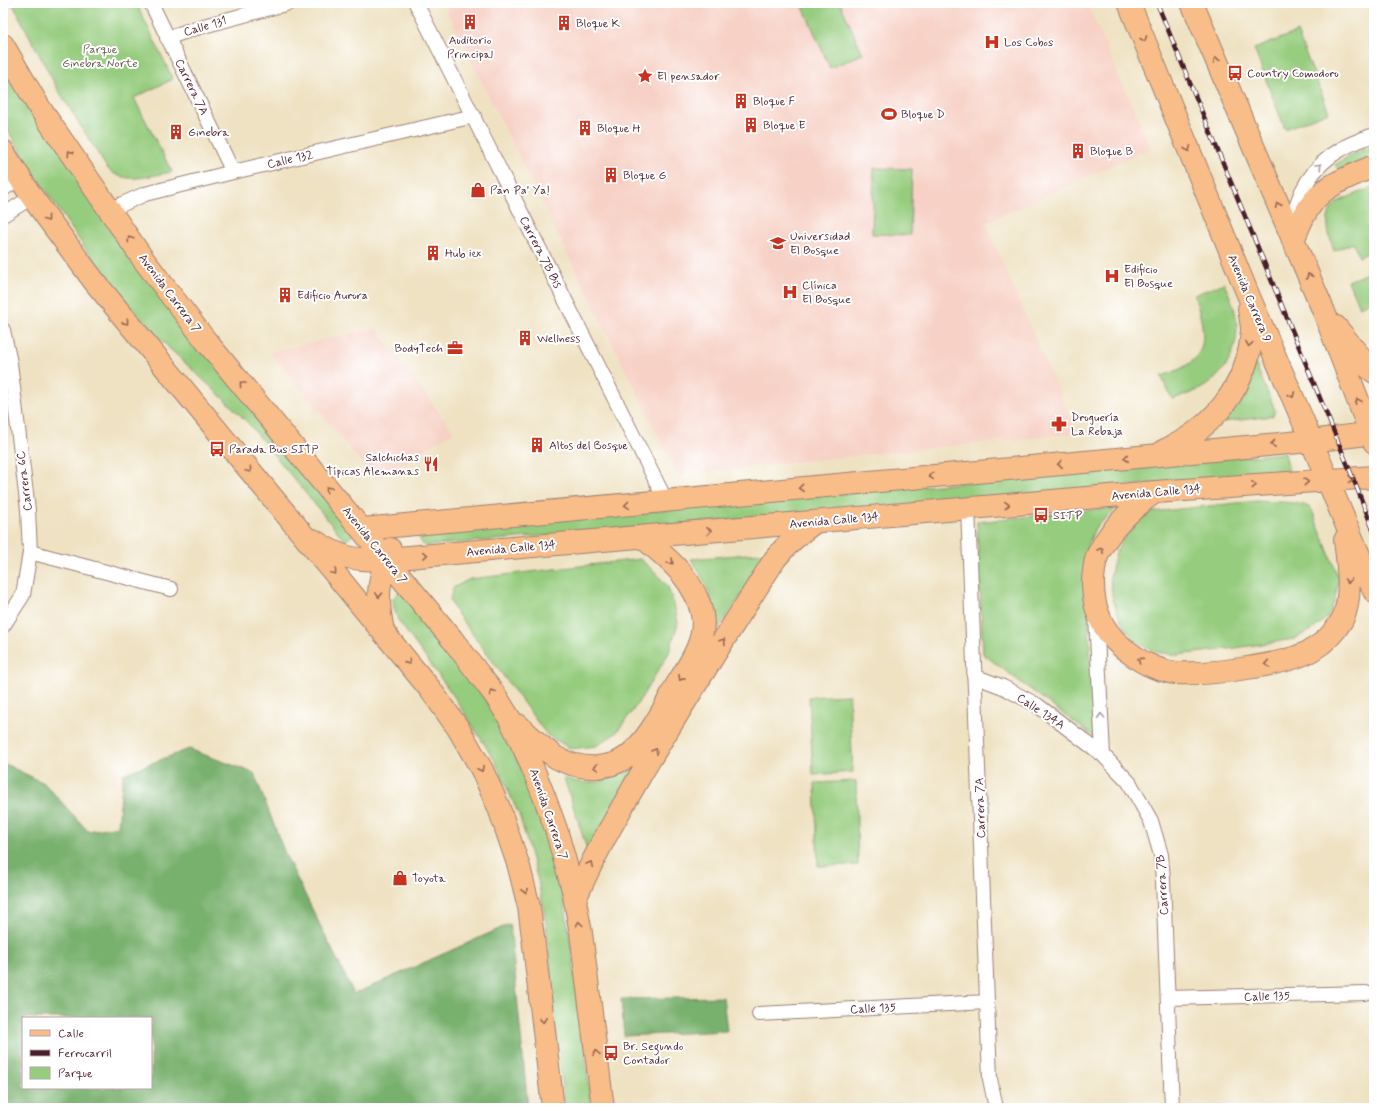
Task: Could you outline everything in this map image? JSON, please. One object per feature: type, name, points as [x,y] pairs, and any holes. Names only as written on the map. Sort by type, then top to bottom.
[{"type":"main road","name":"Avenida Carrera 9","points":[[1129,3],[1247,292],[1312,441],[1374,591]]},
{"type":"main road","points":[[362,529],[1152,455],[1373,436],[1324,312],[1192,3]]},
{"type":"main road","name":"Avenida Carrera 7","points":[[3,45],[39,107],[143,259],[206,341],[362,529],[474,668],[495,695],[510,719],[530,759],[544,796],[564,857],[575,900],[582,940],[603,1108]]},
{"type":"main road","points":[[3,151],[11,184],[32,197],[94,281],[430,689],[458,728],[482,770],[499,808],[523,881],[532,929],[553,1108]]},
{"type":"main road","points":[[1293,241],[1300,222],[1316,199],[1324,191],[1334,184],[1374,166]]},
{"type":"main road","points":[[1152,455],[1168,449],[1198,430],[1227,402],[1240,379],[1248,355],[1252,330],[1247,292]]},
{"type":"main road","points":[[1324,312],[1369,368],[1374,372]]},
{"type":"main road","name":"Avenida Calle 134","points":[[300,531],[330,550],[343,556],[362,559],[386,559],[1155,492],[1374,477]]},
{"type":"main road","points":[[1155,492],[1135,506],[1121,520],[1098,554],[1094,570],[1093,588],[1095,607],[1108,633],[1121,648],[1146,664],[1174,673],[1198,673],[1228,670],[1282,662],[1312,650],[1334,632],[1343,619],[1348,599],[1348,563],[1342,515]]},
{"type":"main road","points":[[575,900],[587,871],[600,846],[662,739],[775,559],[789,542],[799,533],[816,522]]},
{"type":"main road","points":[[383,632],[378,608],[379,585],[386,559],[396,538],[404,526]]},
{"type":"main road","points":[[510,719],[545,750],[558,759],[576,766],[591,768],[602,767],[619,762],[632,752],[645,738],[694,656],[700,641],[703,627],[702,614],[694,590],[672,562],[642,537]]},
{"type":"street","name":"Carrera 7A","points":[[151,3],[233,172]]},
{"type":"street","name":"Calle 131","points":[[167,38],[196,28],[289,3]]},
{"type":"street","name":"Carrera 7B Bis","points":[[416,3],[666,501]]},
{"type":"street","name":"Calle 132","points":[[109,210],[145,194],[474,116]]},
{"type":"street","points":[[1293,241],[1294,219],[1300,197],[1316,169],[1341,149],[1374,134]]},
{"type":"street","points":[[3,215],[32,197]]},
{"type":"street","name":"Carrera 6C","points":[[3,330],[10,363],[28,510],[30,552],[23,595],[3,626]]},
{"type":"street","name":"Carrera 7A","points":[[968,508],[990,1079],[996,1108]]},
{"type":"street","points":[[30,552],[172,588]]},
{"type":"street","points":[[1095,607],[1103,755]]},
{"type":"street","name":"Calle 134A","points":[[974,676],[1003,687],[1037,705],[1103,755]]},
{"type":"street","name":"Carrera 7B","points":[[1103,755],[1129,782],[1151,821],[1161,855],[1172,1108]]},
{"type":"street","name":"Calle 135","points":[[1168,998],[1366,993]]},
{"type":"street","name":"Calle 135","points":[[758,1014],[987,1002]]},
{"type":"shaded area","name":"Universidad El Bosque","points":[[443,3],[1087,3],[1151,148],[985,223],[1077,433],[757,466],[679,476]]},
{"type":"shaded area","points":[[376,328],[454,432],[376,480],[270,352]]},
{"type":"green space","name":"Parque Ginebra Norte","points":[[12,3],[136,3],[173,79],[134,98],[172,172],[147,177],[130,178],[121,177],[107,168],[57,88]]},
{"type":"green space","points":[[812,3],[840,3],[863,54],[830,68],[803,7]]},
{"type":"green space","points":[[1297,32],[1329,112],[1285,129],[1254,49]]},
{"type":"green space","points":[[3,57],[353,535],[345,541],[248,423],[170,349],[115,292],[19,150],[3,121]]},
{"type":"green space","points":[[1374,146],[1374,150],[1361,164],[1341,172],[1335,165],[1352,154]]},
{"type":"green space","points":[[874,168],[912,169],[910,235],[872,234]]},
{"type":"green space","points":[[1374,187],[1374,250],[1359,257],[1353,243],[1334,251],[1328,226],[1329,214],[1332,208],[1339,201]]},
{"type":"green space","points":[[1368,273],[1374,287],[1374,301],[1359,307],[1348,281]]},
{"type":"green space","points":[[1224,283],[1232,300],[1237,329],[1236,340],[1229,360],[1216,377],[1208,384],[1195,391],[1172,399],[1161,376],[1177,370],[1189,363],[1197,356],[1202,346],[1202,324],[1194,295]]},
{"type":"green space","points":[[1255,363],[1275,410],[1273,416],[1224,422],[1240,400]]},
{"type":"green space","points":[[1285,453],[1289,472],[424,546],[416,533]]},
{"type":"green space","points":[[1257,501],[1300,504],[1312,510],[1339,579],[1335,599],[1328,617],[1312,630],[1294,639],[1229,649],[1177,655],[1161,653],[1147,648],[1135,641],[1121,622],[1113,600],[1110,577],[1116,552],[1128,531],[1139,520],[1152,512]]},
{"type":"green space","points":[[1118,507],[1095,528],[1086,550],[1094,737],[983,654],[977,522]]},
{"type":"green space","points":[[771,552],[709,642],[712,630],[713,609],[703,579],[691,559]]},
{"type":"green space","points":[[640,559],[655,572],[668,587],[674,604],[678,623],[669,653],[636,706],[616,733],[596,746],[571,749],[547,735],[454,609],[450,600],[453,588],[470,579]]},
{"type":"green space","points":[[400,590],[467,674],[499,720],[546,823],[562,886],[583,1029],[591,1108],[565,1108],[555,1023],[546,923],[538,880],[520,817],[495,761],[453,695],[398,620],[393,599]]},
{"type":"green space","points":[[849,695],[853,772],[813,775],[809,697]]},
{"type":"green space","points":[[189,749],[254,773],[286,856],[354,994],[510,924],[528,1108],[3,1108],[3,763],[44,783],[88,831],[118,826],[123,774]]},
{"type":"green space","points":[[637,766],[587,849],[564,778],[584,783],[602,781]]},
{"type":"green space","points":[[856,781],[858,865],[818,866],[815,783]]},
{"type":"green space","points":[[723,997],[727,1031],[624,1036],[621,999]]},
{"type":"railway","points":[[1157,3],[1374,532]]},
{"type":"place","name":"Auditorio Principal","points":[[470,22]]},
{"type":"place","name":"Bloque K","points":[[564,23]]},
{"type":"place","name":"Los Cobos","points":[[992,42]]},
{"type":"place","name":"Country Comodoro","points":[[1235,73]]},
{"type":"place","name":"El pensador","points":[[645,76]]},
{"type":"place","name":"Bloque F","points":[[741,101]]},
{"type":"place","name":"Bloque D","points":[[889,114]]},
{"type":"place","name":"Bloque E","points":[[751,125]]},
{"type":"place","name":"Bloque H","points":[[585,128]]},
{"type":"place","name":"Ginebra","points":[[176,132]]},
{"type":"place","name":"Bloque B","points":[[1078,151]]},
{"type":"place","name":"Bloque G","points":[[611,175]]},
{"type":"place","name":"Pan Pa' Ya!","points":[[478,190]]},
{"type":"place","name":"Universidad El Bosque","points":[[778,243]]},
{"type":"place","name":"Hub iex","points":[[433,253]]},
{"type":"place","name":"Edificio El Bosque","points":[[1112,276]]},
{"type":"place","name":"Clínica El Bosque","points":[[790,292]]},
{"type":"place","name":"Edificio Aurora","points":[[285,295]]},
{"type":"place","name":"Wellness","points":[[525,338]]},
{"type":"place","name":"BodyTech","points":[[455,348]]},
{"type":"place","name":"Droguería La Rebaja","points":[[1059,424]]},
{"type":"place","name":"Altos del Bosque","points":[[537,445]]},
{"type":"place","name":"Parada Bus SITP","points":[[217,449]]},
{"type":"place","name":"Salchichas Típicas Alemanas","points":[[431,464]]},
{"type":"place","name":"SITP","points":[[1041,515]]},
{"type":"place","name":"Toyota","points":[[400,878]]},
{"type":"place","name":"Br. Segundo Contador","points":[[611,1053]]}]
